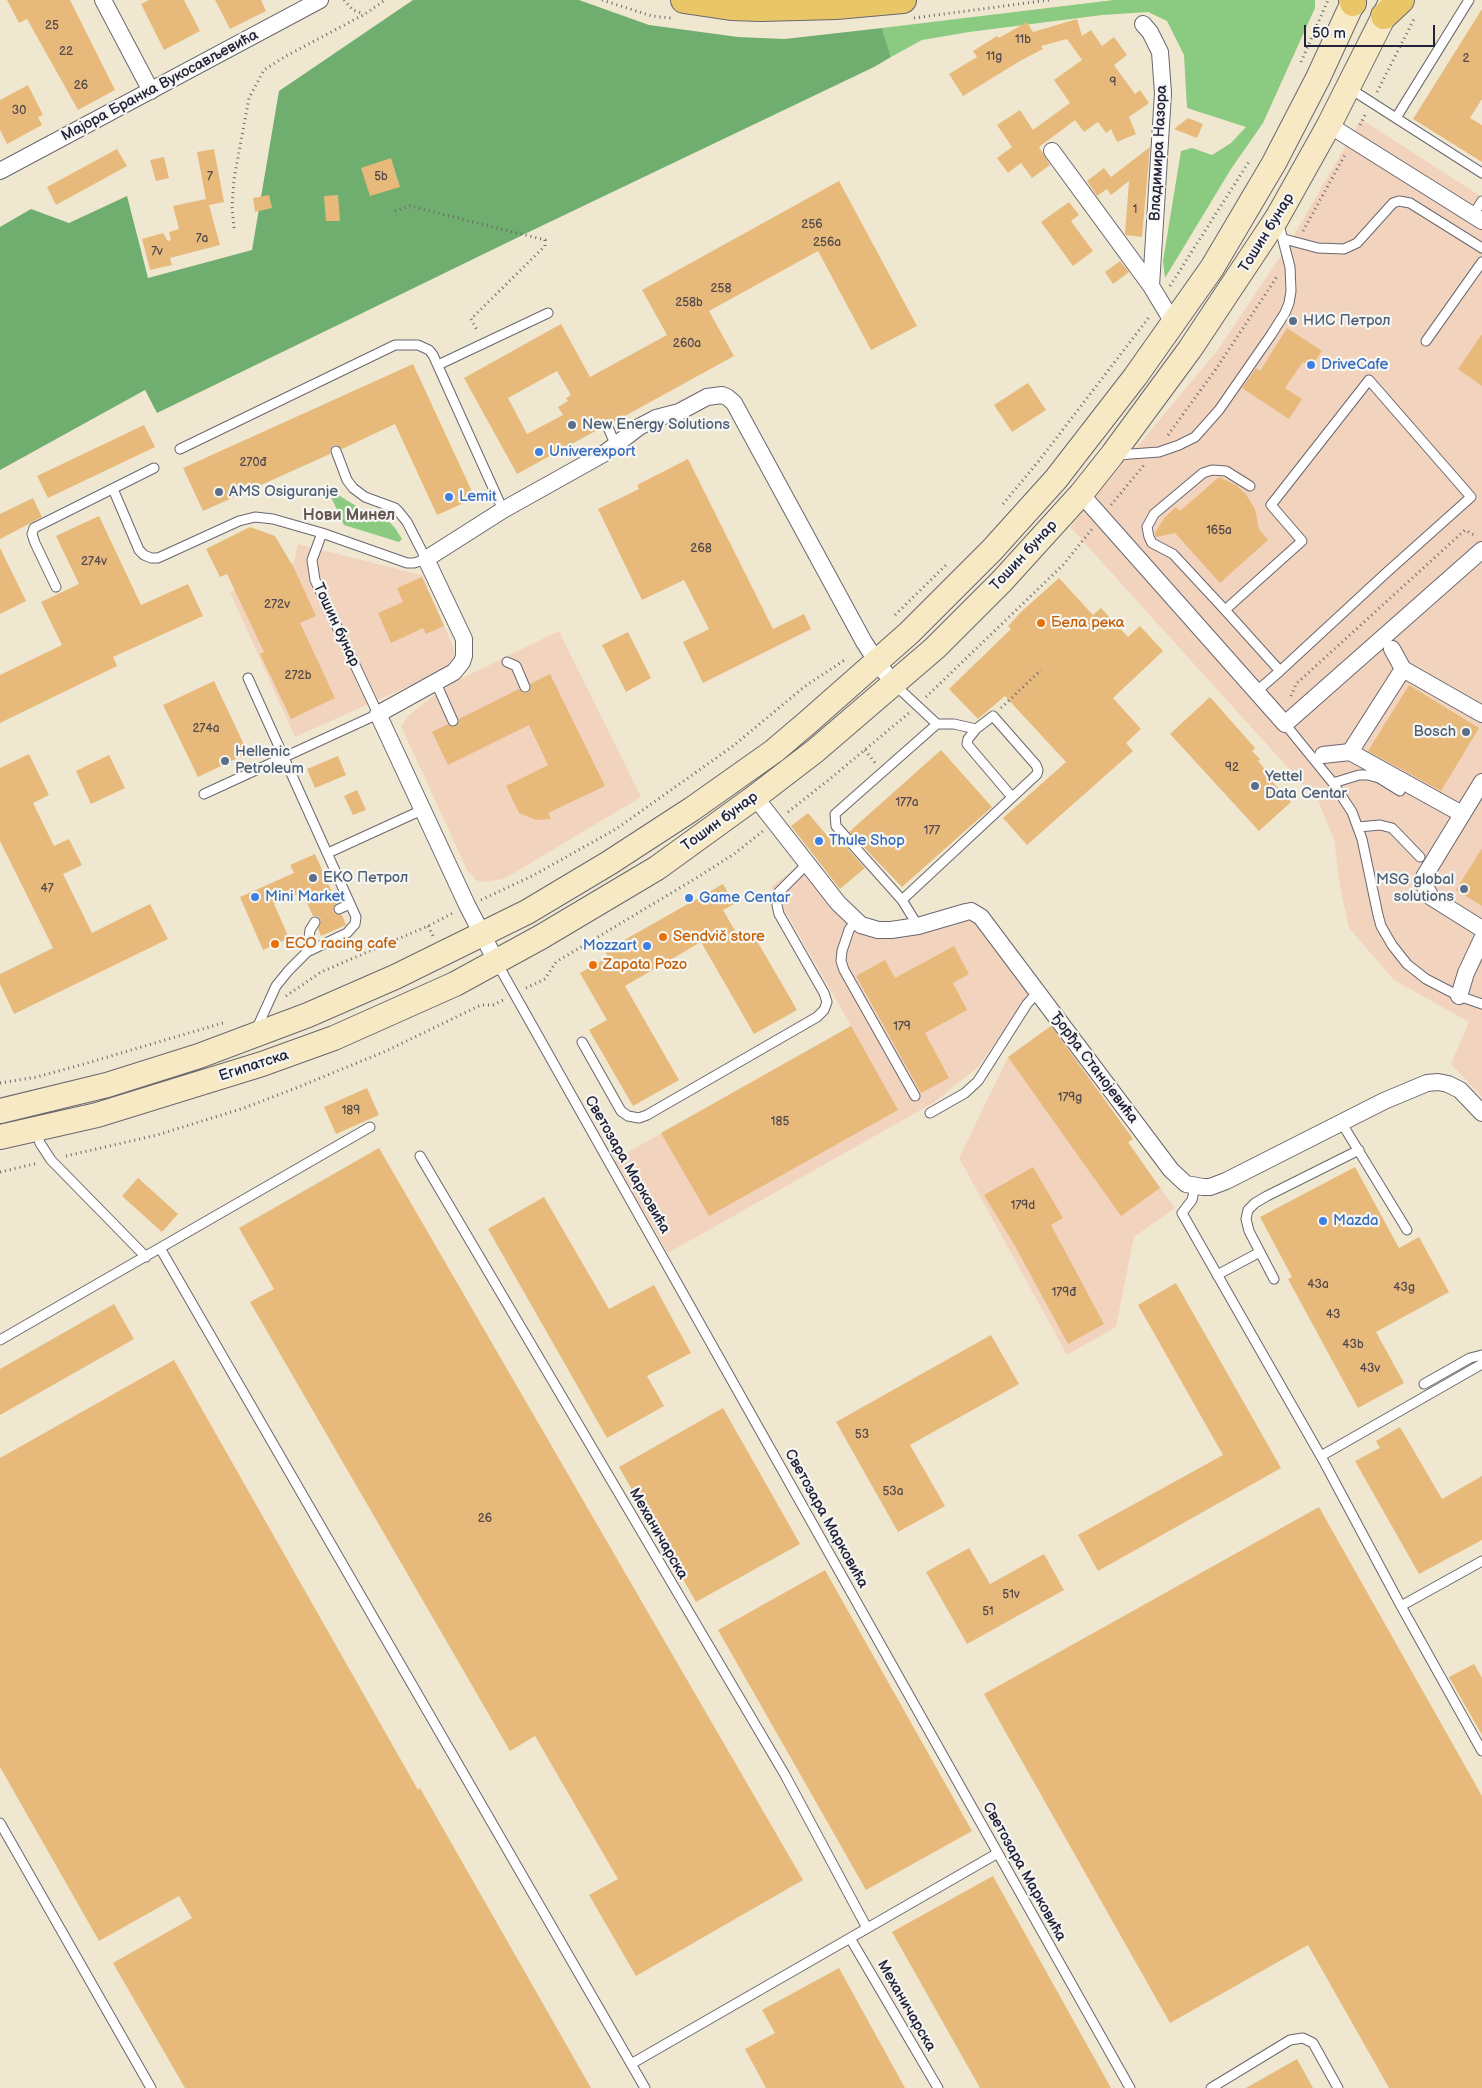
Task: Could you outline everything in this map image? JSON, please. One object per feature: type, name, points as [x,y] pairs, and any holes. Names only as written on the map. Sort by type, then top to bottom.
[{"type":"main road","points":[[684,0],[732,7],[761,8],[836,6],[902,0]]},
{"type":"main road","name":"Тошин бунар","points":[[482,935],[527,912],[609,862],[692,809],[774,751],[920,622],[992,550],[1056,479],[1174,324],[1212,268],[1274,163],[1318,78],[1346,1]]},
{"type":"main road","name":"Тошин бунар","points":[[497,963],[650,873],[755,797],[815,751],[935,648],[1002,581],[1081,494],[1112,455],[1280,229],[1329,125],[1349,88],[1398,8]]},
{"type":"main road","name":"Египатска","points":[[0,1111],[107,1085],[192,1059],[253,1037],[365,991],[482,935]]},
{"type":"main road","name":"Египатска","points":[[0,1137],[97,1114],[157,1097],[298,1052],[414,1003],[497,963]]},
{"type":"street","points":[[102,0],[151,91]]},
{"type":"street","name":"Мајора Бранка Вукосављевића","points":[[0,171],[320,0]]},
{"type":"street","name":"Владимира Назора","points":[[1143,24],[1150,32],[1160,52],[1163,93],[1151,286]]},
{"type":"street","points":[[1329,125],[1477,218]]},
{"type":"street","points":[[1052,151],[1151,286],[1174,324]]},
{"type":"street","points":[[378,714],[436,683],[458,668],[464,656],[466,645],[462,634],[426,559],[504,510],[616,446],[639,427],[656,418],[678,412],[707,396],[722,395],[730,399],[864,642],[876,662],[894,683]]},
{"type":"street","points":[[1081,494],[1285,724],[1482,550]]},
{"type":"street","points":[[1392,649],[1403,669],[1482,714]]},
{"type":"street","points":[[1350,752],[1403,669]]},
{"type":"street","name":"Тошин бунар","points":[[378,714],[482,935]]},
{"type":"street","points":[[1323,755],[1350,752],[1462,814]]},
{"type":"street","points":[[1481,786],[1424,877],[1424,886],[1431,897],[1482,929]]},
{"type":"street","name":"Ђорђа Станојевића","points":[[755,797],[807,864],[855,921],[878,930],[891,930],[918,926],[962,912],[971,911],[981,917],[1171,1170],[1178,1178],[1195,1187]]},
{"type":"street","points":[[482,935],[497,963]]},
{"type":"street","points":[[1459,996],[1466,973],[1482,939]]},
{"type":"street","points":[[1195,1187],[1210,1187],[1226,1181],[1340,1122],[1417,1086],[1438,1082],[1448,1084],[1460,1090],[1482,1113]]},
{"type":"lane","points":[[1396,118],[1469,0]]},
{"type":"lane","points":[[1349,88],[1482,173]]},
{"type":"lane","points":[[1280,229],[1297,243],[1318,248],[1344,249],[1357,243],[1393,203],[1399,201],[1410,203],[1482,248]]},
{"type":"lane","points":[[1477,218],[1482,201]]},
{"type":"lane","points":[[1112,455],[1155,452],[1179,445],[1195,437],[1219,410],[1272,335],[1290,303],[1291,275],[1280,229]]},
{"type":"lane","points":[[1426,341],[1482,262]]},
{"type":"lane","points":[[438,365],[548,314]]},
{"type":"lane","points":[[180,449],[395,345],[412,343],[424,347],[433,355],[504,510]]},
{"type":"lane","points":[[1225,610],[1302,541],[1271,505],[1369,380],[1471,497],[1257,691]]},
{"type":"lane","points":[[607,425],[616,446]]},
{"type":"lane","points":[[114,489],[139,550],[151,558],[158,558],[239,521],[255,517],[273,519],[322,533],[406,563],[414,563],[426,559],[407,522],[395,508],[365,497],[353,488],[347,480],[336,451]]},
{"type":"lane","points":[[56,587],[34,543],[32,534],[34,528],[154,468]]},
{"type":"lane","points":[[1250,486],[1226,471],[1212,470],[1203,473],[1154,514],[1147,527],[1148,537],[1152,543],[1173,554],[1280,671]]},
{"type":"lane","name":"Тошин бунар","points":[[322,533],[312,560],[315,580],[378,714]]},
{"type":"lane","points":[[507,662],[516,666],[525,687]]},
{"type":"lane","points":[[248,678],[356,917],[352,929],[340,937],[307,952],[281,978],[253,1037]]},
{"type":"lane","points":[[436,683],[453,721]]},
{"type":"lane","points":[[894,683],[937,724]]},
{"type":"lane","points":[[204,794],[378,714]]},
{"type":"lane","points":[[902,900],[1034,778],[1038,770],[1033,760],[993,716],[976,729],[968,739],[967,744],[1012,798]]},
{"type":"lane","points":[[918,926],[902,900],[836,826],[834,818],[838,810],[937,724],[954,724],[976,729]]},
{"type":"lane","points":[[1285,724],[1347,803],[1358,826],[1373,900],[1381,926],[1400,955],[1415,971],[1437,986],[1482,1004]]},
{"type":"lane","points":[[1333,783],[1368,774],[1379,778],[1400,791]]},
{"type":"lane","points":[[328,853],[422,810]]},
{"type":"lane","points":[[1358,826],[1380,825],[1392,828],[1420,857]]},
{"type":"lane","points":[[582,1042],[621,1111],[628,1116],[639,1118],[817,1017],[824,1010],[827,1002],[824,993],[776,906],[778,893],[807,864]]},
{"type":"lane","points":[[339,909],[350,904]]},
{"type":"lane","points":[[855,921],[849,930],[842,951],[841,961],[844,970],[915,1096]]},
{"type":"lane","points":[[307,952],[310,930],[315,922]]},
{"type":"lane","name":"Светозара Марковића","points":[[497,963],[1130,2088]]},
{"type":"lane","points":[[930,1113],[965,1093],[978,1081],[1027,1004],[1037,993]]},
{"type":"lane","points":[[1340,1122],[1408,1230]]},
{"type":"lane","points":[[0,1340],[370,1127]]},
{"type":"lane","points":[[36,1129],[40,1143],[51,1160],[146,1256]]},
{"type":"lane","points":[[1274,1279],[1248,1231],[1246,1219],[1248,1210],[1267,1196],[1358,1150]]},
{"type":"lane","name":"Механичарска","points":[[420,1156],[785,1775],[867,1928]]},
{"type":"lane","points":[[1195,1187],[1192,1200],[1182,1213],[1321,1456],[1401,1606],[1482,1751]]},
{"type":"lane","points":[[160,1248],[645,2088]]},
{"type":"lane","points":[[1217,1275],[1260,1252]]},
{"type":"lane","points":[[1424,1384],[1470,1358],[1482,1355]]},
{"type":"lane","points":[[1321,1456],[1481,1364]]},
{"type":"lane","points":[[1401,1606],[1482,1561]]},
{"type":"lane","points":[[0,1823],[151,2088]]},
{"type":"lane","points":[[631,2064],[998,1854]]},
{"type":"lane","name":"Механичарска","points":[[850,1938],[938,2088]]},
{"type":"lane","points":[[1211,2088],[1290,2040],[1303,2038],[1313,2043],[1338,2088]]},
{"type":"path","points":[[344,0],[353,10],[365,14]]},
{"type":"path","points":[[234,228],[232,207],[234,179],[249,98],[260,77],[272,64],[365,14],[385,0]]},
{"type":"path","points":[[1298,68],[1346,1]]},
{"type":"path","points":[[1297,243],[1372,103],[1398,8]]},
{"type":"path","points":[[997,512],[1038,462],[1161,301],[1254,153]]},
{"type":"path","points":[[395,211],[410,206],[545,240],[545,246],[471,319],[484,343]]},
{"type":"path","points":[[1102,518],[1119,494],[1155,452],[1232,346],[1264,299],[1288,258]]},
{"type":"path","points":[[1290,698],[1296,684],[1465,530],[1482,540]]},
{"type":"path","points":[[890,622],[948,563]]},
{"type":"path","points":[[511,887],[616,828],[733,746],[804,687],[848,658],[864,642]]},
{"type":"path","points":[[993,716],[1041,670]]},
{"type":"path","points":[[265,1009],[321,972],[428,926]]},
{"type":"path","points":[[0,1172],[157,1135],[244,1108],[424,1034],[467,1011]]},
{"type":"path","points":[[0,1083],[84,1064],[231,1021]]},
{"type":"shaded area","points":[[1361,119],[1482,197],[1482,1097],[1451,1064],[1469,1022],[1394,980],[1349,928],[1340,886],[1334,839],[1318,801],[1070,527],[1217,351],[1290,242]]},
{"type":"shaded area","points":[[298,544],[422,575],[454,648],[454,660],[447,669],[295,737],[230,592],[294,562]]},
{"type":"shaded area","points":[[559,631],[641,797],[504,879],[481,882],[476,880],[467,870],[401,726],[409,715],[446,686]]},
{"type":"shaded area","points":[[805,862],[878,930],[971,911],[1029,994],[979,1066],[933,1103],[668,1253],[614,1160],[851,1026],[771,886]]},
{"type":"shaded area","points":[[1052,1025],[1133,1139],[1128,1143],[1175,1208],[1134,1237],[1116,1327],[1067,1355],[959,1158],[1008,1057]]},
{"type":"green space","points":[[413,0],[579,0],[649,25],[738,37],[785,39],[882,28],[891,57],[874,67],[157,413],[145,390],[0,470],[0,227],[31,209],[69,223],[127,196],[148,278],[252,250],[279,91]]},
{"type":"green space","points":[[1114,0],[1315,0],[1315,8],[1263,123],[1231,169],[1165,278],[1163,261],[1181,151],[1192,148],[1212,155],[1231,143],[1246,127],[1187,108],[1184,55],[1167,21],[1148,12],[1102,15],[969,32],[922,40],[891,57],[882,28]]},
{"type":"green space","points":[[335,493],[361,509],[381,513],[402,539],[399,542],[344,525],[330,495]]},
{"type":"building","points":[[7,0],[70,0],[115,90],[78,110],[27,19],[19,23]]},
{"type":"building","points":[[149,0],[184,0],[200,31],[164,50],[141,4]]},
{"type":"building","points":[[215,0],[261,0],[266,11],[230,29]]},
{"type":"building","points":[[1482,9],[1482,99],[1470,118],[1482,125],[1482,162],[1413,119]]},
{"type":"building","points":[[1077,19],[1082,36],[1091,30],[1102,46],[1114,37],[1127,55],[1114,65],[1135,94],[1140,90],[1149,103],[1129,117],[1136,134],[1117,142],[1111,129],[1106,133],[1098,122],[1084,132],[1075,120],[1039,147],[1050,165],[1032,178],[1021,163],[1008,173],[997,158],[1012,147],[997,125],[1020,110],[1033,130],[1070,103],[1054,80],[1082,60],[1067,39],[1041,46],[1043,49],[963,96],[949,74],[977,57],[973,51],[997,36],[999,38],[1027,22],[1033,32]]},
{"type":"building","points":[[28,85],[43,115],[38,117],[42,125],[7,144],[0,130],[0,100]]},
{"type":"building","points":[[1188,118],[1203,124],[1197,138],[1174,129]]},
{"type":"building","points":[[1150,147],[1142,237],[1126,235],[1129,181],[1111,195],[1107,189],[1097,196],[1087,181],[1104,168],[1111,177]]},
{"type":"building","points":[[117,149],[127,166],[56,205],[47,187]]},
{"type":"building","points":[[214,149],[224,202],[209,205],[220,245],[170,258],[172,265],[150,270],[142,239],[163,233],[168,241],[171,240],[169,232],[179,229],[173,206],[206,199],[197,152]]},
{"type":"building","points":[[164,157],[169,178],[156,181],[150,160]]},
{"type":"building","points":[[391,158],[400,187],[370,196],[361,168]]},
{"type":"building","points":[[839,181],[917,326],[871,350],[818,251],[709,311],[734,356],[614,422],[608,419],[604,420],[601,428],[517,474],[464,378],[561,324],[590,377],[667,335],[642,290]],"holes":[[[557,371],[571,395],[566,398],[568,401],[558,407],[563,415],[527,434],[508,398]]]},
{"type":"building","points":[[269,195],[272,208],[255,212],[253,198]]},
{"type":"building","points":[[338,195],[340,221],[326,221],[324,196]]},
{"type":"building","points":[[1069,202],[1079,215],[1071,221],[1093,251],[1073,266],[1041,222]]},
{"type":"building","points":[[1120,261],[1129,272],[1113,284],[1105,272]]},
{"type":"building","points":[[1287,328],[1322,351],[1311,367],[1303,362],[1285,388],[1302,399],[1289,419],[1242,388],[1256,368],[1260,371]]},
{"type":"building","points":[[1482,334],[1482,386],[1458,369]]},
{"type":"building","points":[[413,364],[475,498],[437,515],[395,424],[342,449],[337,445],[333,445],[330,454],[203,511],[183,468]]},
{"type":"building","points":[[1028,383],[1046,410],[1012,432],[994,405]]},
{"type":"building","points":[[144,425],[155,447],[48,498],[37,476]]},
{"type":"building","points":[[688,459],[773,629],[804,614],[811,629],[703,683],[683,642],[709,629],[684,580],[642,600],[598,509],[639,489],[637,485]]},
{"type":"building","points":[[1219,477],[1236,485],[1245,493],[1255,509],[1259,529],[1268,540],[1220,583],[1175,533],[1156,537],[1155,533],[1164,518],[1176,507],[1180,511]]},
{"type":"building","points":[[33,498],[42,517],[0,539],[0,514]]},
{"type":"building","points":[[99,516],[141,605],[188,584],[203,616],[113,657],[117,666],[0,723],[0,675],[62,645],[41,602],[79,584],[56,536]]},
{"type":"building","points":[[250,527],[275,536],[294,568],[316,616],[300,623],[335,698],[291,719],[260,654],[264,652],[227,574],[220,577],[206,549]]},
{"type":"building","points":[[0,548],[26,601],[0,614]]},
{"type":"building","points":[[422,577],[444,626],[426,634],[423,628],[391,643],[378,613],[403,602],[397,588]]},
{"type":"building","points":[[1059,578],[1093,615],[1101,608],[1128,637],[1140,626],[1163,651],[1113,698],[1141,729],[1126,743],[1133,751],[1027,845],[1003,818],[1066,762],[1005,696],[978,719],[949,689],[1011,629],[1008,626],[1022,611]]},
{"type":"building","points":[[628,632],[651,678],[626,692],[602,645]]},
{"type":"building","points":[[550,674],[605,786],[548,813],[551,819],[536,820],[519,813],[506,786],[548,765],[529,725],[448,765],[432,732],[448,724],[452,727],[456,726],[459,719],[519,689],[524,693],[528,692],[531,688],[530,684]]},
{"type":"building","points":[[214,681],[248,753],[198,777],[163,705]]},
{"type":"building","points":[[1409,685],[1479,728],[1441,791],[1368,751]]},
{"type":"building","points":[[1210,697],[1255,748],[1252,751],[1260,759],[1258,761],[1270,775],[1268,777],[1291,802],[1259,831],[1170,734]]},
{"type":"building","points":[[941,750],[992,807],[902,887],[849,832]]},
{"type":"building","points":[[29,754],[49,795],[33,803],[54,846],[69,839],[82,865],[63,874],[92,933],[150,904],[168,939],[14,1014],[0,984],[0,974],[53,948],[0,841],[0,768]]},
{"type":"building","points":[[109,755],[125,788],[91,804],[76,771]]},
{"type":"building","points":[[338,756],[346,775],[315,788],[307,769]]},
{"type":"building","points":[[357,790],[366,810],[353,815],[344,796]]},
{"type":"building","points":[[808,813],[835,845],[840,840],[865,868],[840,889],[791,826]]},
{"type":"building","points":[[1482,848],[1482,906],[1456,890]]},
{"type":"building","points":[[315,854],[337,903],[333,911],[336,914],[342,915],[346,925],[321,936],[318,929],[321,920],[318,916],[313,916],[302,892],[274,904],[289,938],[263,950],[240,897],[294,873],[290,865]]},
{"type":"building","points":[[723,884],[734,904],[723,910],[741,941],[753,934],[797,1010],[754,1034],[701,942],[625,986],[679,1080],[633,1106],[589,1030],[607,1020],[580,973],[608,957],[605,951]]},
{"type":"building","points":[[954,946],[969,974],[953,983],[967,1010],[925,1033],[949,1078],[921,1093],[856,976],[885,960],[895,978]]},
{"type":"building","points":[[851,1026],[898,1110],[709,1216],[661,1133]]},
{"type":"building","points":[[1051,1026],[1133,1139],[1128,1142],[1160,1188],[1121,1216],[1008,1057]]},
{"type":"building","points":[[367,1088],[379,1115],[336,1134],[324,1107]]},
{"type":"building","points":[[379,1148],[803,1880],[636,1976],[589,1895],[618,1879],[535,1736],[510,1751],[250,1302],[274,1289],[239,1228]]},
{"type":"building","points":[[1033,1167],[1063,1218],[1051,1225],[1104,1324],[1068,1344],[1015,1246],[984,1195]]},
{"type":"building","points":[[1355,1167],[1399,1248],[1419,1237],[1449,1292],[1376,1332],[1404,1383],[1358,1408],[1288,1279],[1292,1277],[1260,1217]]},
{"type":"building","points":[[138,1178],[178,1214],[162,1232],[122,1196]]},
{"type":"building","points":[[544,1197],[609,1309],[654,1285],[691,1353],[647,1376],[664,1406],[607,1438],[488,1229]]},
{"type":"building","points":[[1176,1283],[1281,1468],[1098,1571],[1078,1535],[1223,1455],[1138,1305]]},
{"type":"building","points":[[114,1304],[134,1339],[0,1415],[0,1369]]},
{"type":"building","points":[[991,1335],[1019,1384],[910,1445],[945,1506],[898,1532],[836,1422]]},
{"type":"building","points":[[174,1360],[418,1790],[420,1788],[591,2088],[185,2088],[113,1963],[192,1918],[179,1896],[99,1941],[0,1767],[0,1458]]},
{"type":"building","points":[[723,1408],[800,1544],[696,1602],[619,1467]]},
{"type":"building","points":[[1400,1427],[1442,1499],[1482,1476],[1482,1540],[1419,1574],[1355,1461],[1380,1448],[1376,1441]]},
{"type":"building","points":[[1319,1507],[1482,1796],[1482,2088],[1389,2088],[1308,1945],[1170,2023],[984,1694]]},
{"type":"building","points":[[969,1548],[990,1584],[1044,1554],[1064,1590],[967,1644],[926,1572]]},
{"type":"building","points":[[825,1570],[972,1831],[866,1890],[718,1630]]},
{"type":"building","points":[[1474,1664],[1482,1678],[1482,1735],[1449,1677]]},
{"type":"building","points":[[993,1876],[1111,2088],[980,2088],[892,1932]]},
{"type":"building","points":[[839,1968],[905,2088],[766,2088],[745,2049],[775,2033],[762,2010]]},
{"type":"building","points":[[1297,2059],[1313,2088],[1246,2088]]},
{"type":"place","name":"НИС Петрол","points":[[1293,321]]},
{"type":"place","name":"DriveCafe","points":[[1311,365]]},
{"type":"place","name":"New Energy Solutions","points":[[572,425]]},
{"type":"place","name":"Univerexport","points":[[539,452]]},
{"type":"place","name":"AMS Osiguranje","points":[[219,492]]},
{"type":"place","name":"Lemit","points":[[449,497]]},
{"type":"place","name":"Бела река","points":[[1041,623]]},
{"type":"place","name":"Bosch","points":[[1466,732]]},
{"type":"place","name":"Hellenic Petroleum","points":[[225,761]]},
{"type":"place","name":"Yettel Data Centar","points":[[1255,786]]},
{"type":"place","name":"Thule Shop","points":[[819,841]]},
{"type":"place","name":"ЕКО Петрол","points":[[313,878]]},
{"type":"place","name":"MSG global solutions","points":[[1464,889]]},
{"type":"place","name":"Mini Market","points":[[255,897]]},
{"type":"place","name":"Game Centar","points":[[689,898]]},
{"type":"place","name":"Sendvič store","points":[[663,937]]},
{"type":"place","name":"ECO racing cafe","points":[[275,944]]},
{"type":"place","name":"Mozzart","points":[[647,946]]},
{"type":"place","name":"Zapata Pozo","points":[[593,965]]},
{"type":"place","name":"Mazda","points":[[1323,1221]]},
{"type":"district","name":"Нови Минел","points":[[349,516]]}]
